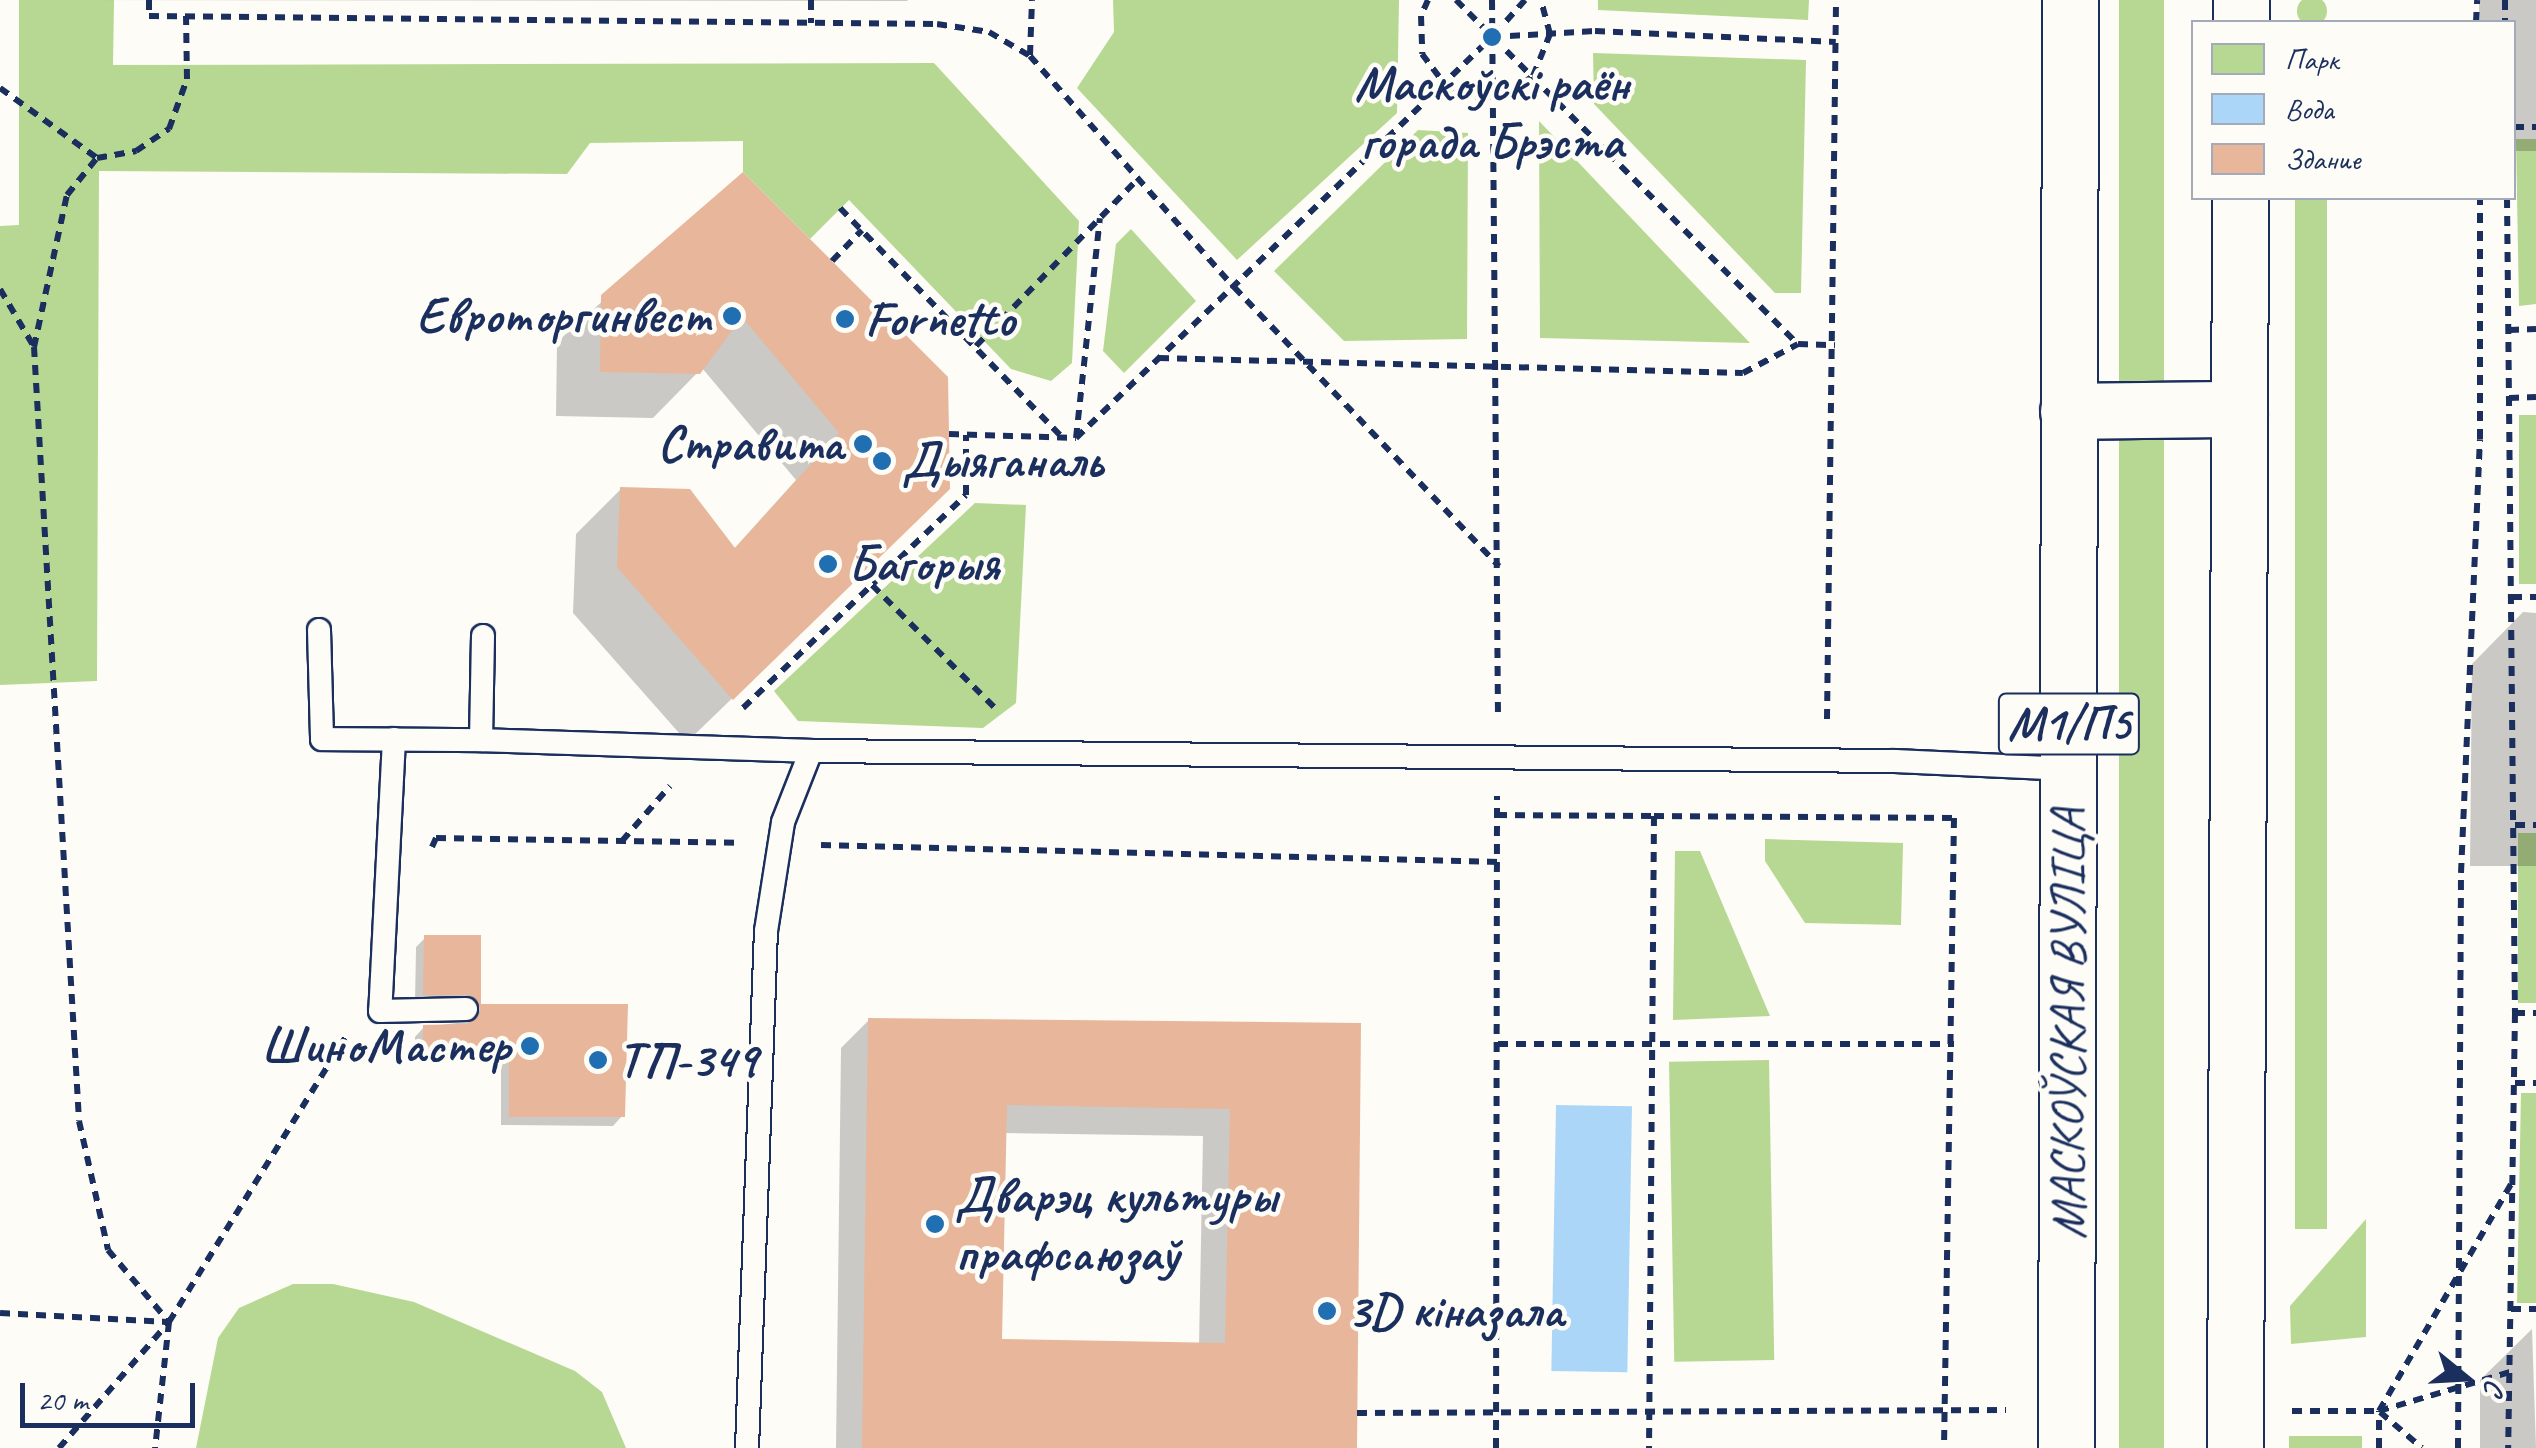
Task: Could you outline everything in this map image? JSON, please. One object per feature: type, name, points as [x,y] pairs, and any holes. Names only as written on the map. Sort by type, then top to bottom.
[{"type":"highway","name":"МАСКОЎСКАЯ ВУЛІЦА","points":[[2066,1448],[2070,0]]},
{"type":"highway","points":[[2235,1448],[2240,200]]},
{"type":"highway","points":[[2068,411],[2240,409]]},
{"type":"lane","points":[[320,630],[322,739],[810,751],[2069,769]]},
{"type":"lane","points":[[481,740],[484,636]]},
{"type":"lane","points":[[394,739],[380,1010],[466,1009]]},
{"type":"lane","points":[[747,1448],[766,930],[783,822],[810,751]]},
{"type":"path","points":[[149,0],[149,16],[812,23],[962,27],[989,32],[1030,56],[1234,287],[1499,566]]},
{"type":"path","points":[[811,0],[812,23]]},
{"type":"path","points":[[1030,56],[1032,0]]},
{"type":"path","points":[[1428,0],[1421,16],[1422,54],[1444,85],[1493,98],[1534,76],[1550,34],[1541,0]]},
{"type":"path","points":[[1456,0],[1798,344]]},
{"type":"path","points":[[1492,0],[1499,371],[1496,1448]]},
{"type":"path","points":[[949,434],[1076,438],[1444,85],[1525,0]]},
{"type":"path","points":[[1826,731],[1835,345],[1836,0]]},
{"type":"path","points":[[156,1448],[169,1322],[108,1250],[79,1121],[34,347],[68,195],[97,158],[136,151],[169,129],[187,79],[186,16]]},
{"type":"path","points":[[1492,38],[1550,34],[1836,42]]},
{"type":"path","points":[[0,88],[97,158]]},
{"type":"path","points":[[976,346],[1138,179]]},
{"type":"path","points":[[2458,1448],[2462,1268],[2460,930],[2480,440],[2480,200]]},
{"type":"path","points":[[2507,200],[2515,825],[2508,1448]]},
{"type":"path","points":[[840,208],[1062,438]]},
{"type":"path","points":[[1076,438],[1100,216]]},
{"type":"path","points":[[832,261],[862,230]]},
{"type":"path","points":[[0,289],[34,347]]},
{"type":"path","points":[[2509,330],[2536,330]]},
{"type":"path","points":[[1159,358],[1499,371],[1743,373],[1798,344],[1835,345]]},
{"type":"path","points":[[2509,398],[2536,397]]},
{"type":"path","points":[[758,693],[966,495],[966,435]]},
{"type":"path","points":[[872,585],[1009,722]]},
{"type":"path","points":[[2512,597],[2536,597]]},
{"type":"path","points":[[1497,816],[1954,818],[1954,1044],[1944,1448]]},
{"type":"path","points":[[1649,1448],[1649,1041],[1654,816]]},
{"type":"path","points":[[2515,825],[2536,825]]},
{"type":"path","points":[[436,838],[622,842]]},
{"type":"path","points":[[845,845],[1500,862]]},
{"type":"path","points":[[2515,1012],[2536,1012]]},
{"type":"path","points":[[1498,1044],[1954,1044]]},
{"type":"path","points":[[59,1448],[169,1322],[333,1064]]},
{"type":"path","points":[[2515,1083],[2536,1083]]},
{"type":"path","points":[[2379,1448],[2379,1411],[2513,1180]]},
{"type":"path","points":[[2511,1310],[2536,1309]]},
{"type":"path","points":[[0,1313],[169,1322]]},
{"type":"path","points":[[2290,1411],[2379,1411],[2510,1372]]},
{"type":"path","points":[[1357,1413],[2006,1410]]},
{"type":"path","points":[[2379,1411],[2422,1448]]},
{"type":"green space","points":[[2303,-1],[2321,-1],[2326,5],[2324,20],[2298,17],[2298,5]]},
{"type":"green space","points":[[19,0],[114,0],[113,65],[934,63],[1079,221],[1072,363],[1051,381],[1011,369],[849,200],[810,239],[743,172],[743,141],[590,143],[567,174],[99,171],[97,681],[0,685],[0,226],[19,225]]},
{"type":"green space","points":[[1113,0],[1399,0],[1397,113],[1237,260],[1077,88],[1114,32]]},
{"type":"green space","points":[[1598,0],[1809,0],[1808,20],[1598,10]]},
{"type":"green space","points":[[2119,0],[2164,0],[2164,1448],[2119,1448]]},
{"type":"green space","points":[[1593,53],[1806,60],[1801,293],[1775,293],[1594,104]]},
{"type":"green space","points":[[1539,121],[1750,343],[1540,338]]},
{"type":"green space","points":[[1418,130],[1468,133],[1467,339],[1344,341],[1274,271]]},
{"type":"green space","points":[[2516,139],[2536,139],[2536,304],[2519,306]]},
{"type":"green space","points":[[2295,200],[2327,200],[2327,1229],[2295,1229]]},
{"type":"green space","points":[[1131,229],[1196,301],[1124,373],[1103,351],[1116,244]]},
{"type":"green space","points":[[2519,415],[2536,415],[2536,584],[2519,584]]},
{"type":"green space","points":[[975,503],[1026,505],[1016,703],[983,728],[798,721],[774,691]]},
{"type":"green space","points":[[2518,833],[2536,833],[2536,1003],[2518,1003]]},
{"type":"green space","points":[[1765,839],[1903,843],[1901,925],[1805,923],[1765,861]]},
{"type":"green space","points":[[1675,851],[1700,851],[1770,1016],[1673,1020]]},
{"type":"green space","points":[[1769,1060],[1774,1360],[1674,1362],[1669,1062]]},
{"type":"green space","points":[[2521,1093],[2536,1093],[2536,1303],[2517,1303]]},
{"type":"green space","points":[[2366,1219],[2366,1337],[2291,1344],[2290,1306]]},
{"type":"green space","points":[[293,1284],[333,1284],[414,1302],[575,1371],[602,1392],[626,1448],[196,1448],[218,1338],[239,1308]]},
{"type":"green space","points":[[2289,1436],[2362,1436],[2362,1448],[2289,1448]]},
{"type":"water","points":[[1556,1105],[1632,1106],[1627,1372],[1551,1371]]},
{"type":"building","name":"Дыяганаль","points":[[743,172],[948,377],[950,489],[733,700],[617,567],[620,487],[690,489],[735,548],[839,433],[742,317],[700,374],[600,372],[601,295]]},
{"type":"building","points":[[424,935],[481,935],[481,1004],[628,1004],[625,1117],[509,1117],[509,1051],[423,1051],[423,1025],[467,1024],[481,1010],[472,995],[423,995]]},
{"type":"building","name":"Дварэц культуры прафсаюзаў","points":[[868,1018],[1361,1023],[1357,1448],[862,1448]],"holes":[[[1007,1105],[1230,1109],[1225,1343],[1002,1339]]]},
{"type":"place","name":"Маскоўскі раён горада Брэста","points":[[1492,37]]},
{"type":"place","name":"Евроторгинвест","points":[[732,316]]},
{"type":"place","name":"Fornetto","points":[[845,319]]},
{"type":"place","name":"Стравита","points":[[863,444]]},
{"type":"place","name":"Дыяганаль","points":[[882,461]]},
{"type":"place","name":"Багорыя","points":[[828,564]]},
{"type":"place","name":"ШиноМастер","points":[[530,1046]]},
{"type":"place","name":"ТП-349","points":[[598,1060]]},
{"type":"place","name":"Дварэц культуры прафсаюзаў","points":[[935,1224]]},
{"type":"place","name":"3D кіназала","points":[[1327,1311]]}]
